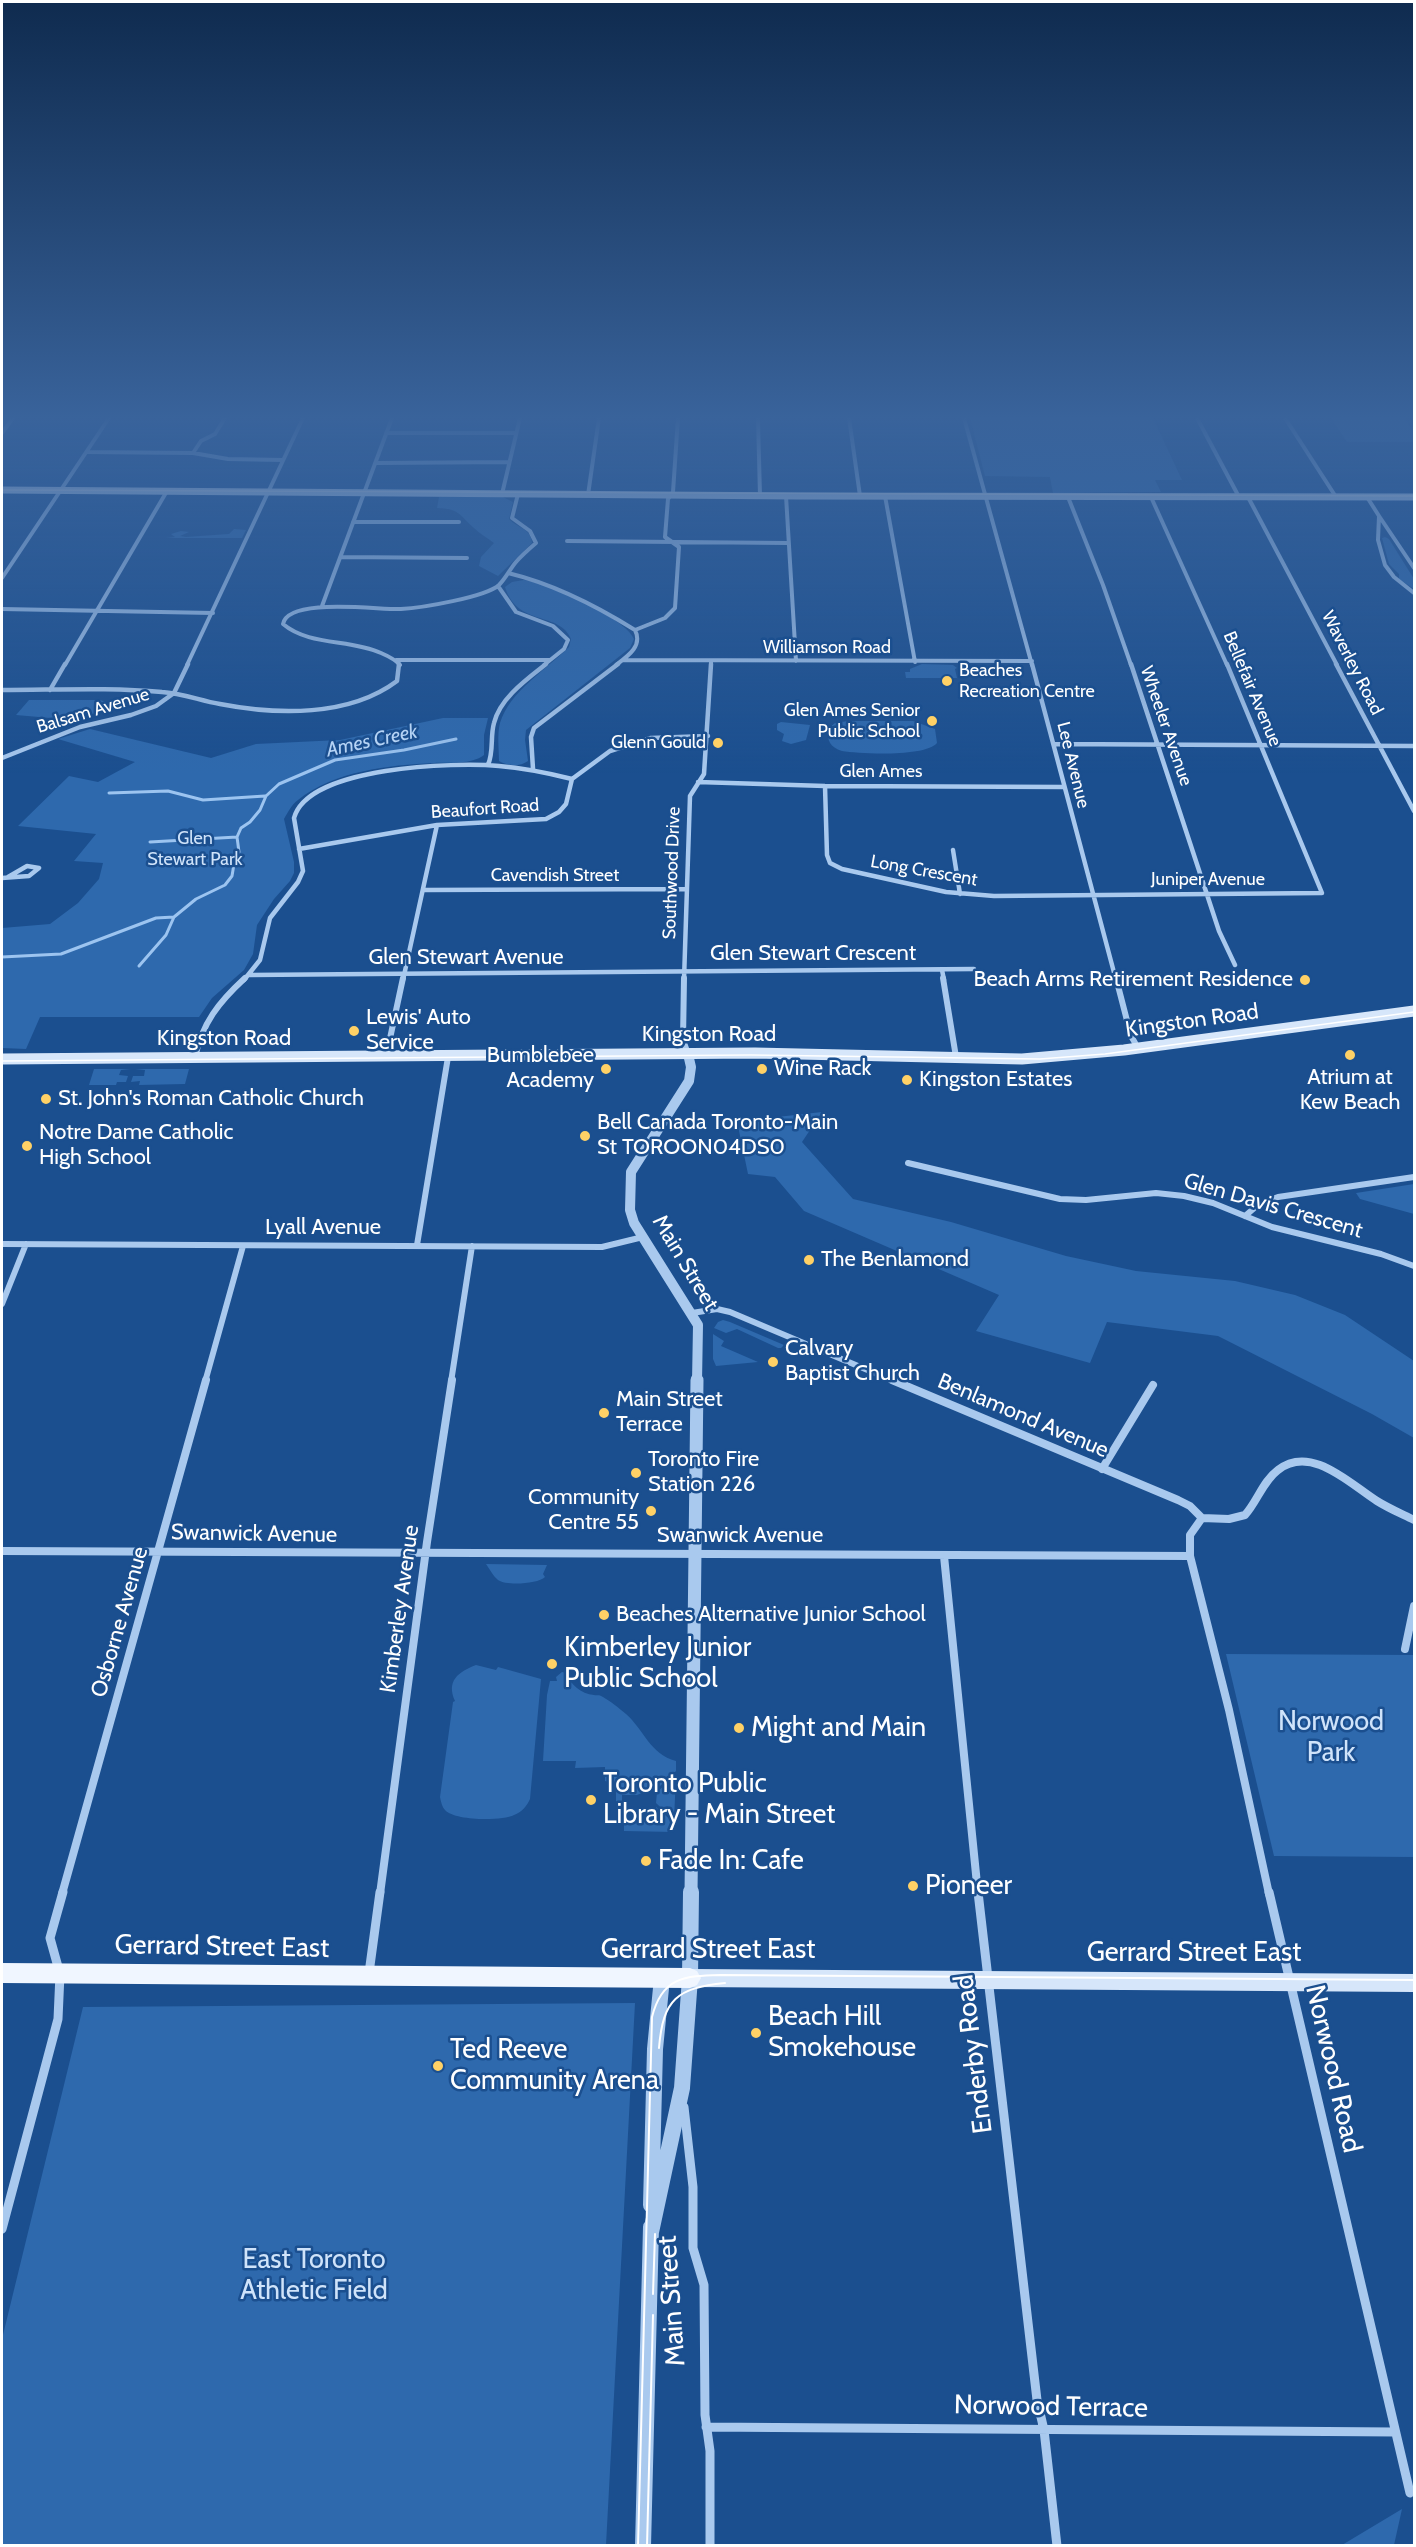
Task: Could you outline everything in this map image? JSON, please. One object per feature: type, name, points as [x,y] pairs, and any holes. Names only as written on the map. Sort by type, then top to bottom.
[{"type":"main road","name":"Kingston Road","points":[[2,1059],[688,1054],[956,1058],[1064,1057],[1414,1011]]},
{"type":"main road","name":"Gerrard Street East","points":[[2,1973],[369,1978],[1414,1983]]},
{"type":"street","points":[[2,578],[30,537]]},
{"type":"street","points":[[50,690],[139,537]]},
{"type":"street","name":"Balsam Avenue","points":[[2,758],[52,736],[156,707],[168,701],[174,693],[248,537]]},
{"type":"street","points":[[322,606],[347,537]]},
{"type":"street","points":[[535,537],[536,543],[518,560],[498,586],[449,602],[421,607],[367,609],[322,606],[292,612],[284,619],[283,624],[295,632],[372,649],[396,660],[550,660]]},
{"type":"street","points":[[635,630],[665,618],[675,608],[679,547],[665,537]]},
{"type":"street","points":[[788,537],[796,661]]},
{"type":"street","points":[[892,537],[915,662]]},
{"type":"street","name":"Lee Avenue","points":[[997,537],[1131,1036],[1138,1048]]},
{"type":"street","name":"Wheeler Avenue","points":[[1084,537],[1159,745],[1219,931],[1235,965]]},
{"type":"street","name":"Bellefair Avenue","points":[[1169,537],[1261,745],[1322,893]]},
{"type":"street","name":"Waverley Road","points":[[1269,537],[1414,811]]},
{"type":"street","points":[[1378,537],[1383,563],[1396,580],[1414,593]]},
{"type":"street","points":[[1393,537],[1414,568]]},
{"type":"street","points":[[567,541],[788,543]]},
{"type":"street","points":[[340,557],[466,558]]},
{"type":"street","points":[[508,573],[530,578],[572,594],[635,630],[639,642],[623,660],[534,728],[531,737],[534,760],[532,769]]},
{"type":"street","points":[[488,765],[493,754],[492,729],[495,718],[521,686],[566,646],[566,637],[553,626],[516,612],[498,586]]},
{"type":"street","points":[[2,609],[213,612]]},
{"type":"street","points":[[2,690],[174,693],[232,706],[291,710],[332,706],[368,699],[397,681],[400,675],[400,665],[396,660]]},
{"type":"street","name":"Williamson Road","points":[[623,660],[1032,661]]},
{"type":"street","name":"Southwood Drive","points":[[688,1054],[683,1040],[683,972],[690,796],[704,774],[711,661]]},
{"type":"street","points":[[195,1058],[210,1012],[250,975],[259,961],[270,916],[302,877],[303,871],[293,826],[294,814],[303,803],[316,794],[337,783],[388,770],[412,767],[488,765],[532,769],[572,778],[600,757],[627,744],[651,738],[708,736]]},
{"type":"street","points":[[1054,744],[1414,746]]},
{"type":"street","name":"Beaufort Road","points":[[299,849],[437,825],[546,819],[558,814],[567,806],[572,778]]},
{"type":"street","name":"Glen Ames","points":[[698,782],[825,786],[1064,787]]},
{"type":"street","name":"Long Crescent","points":[[825,786],[827,855],[830,863],[842,869],[960,894],[994,896],[1093,894]]},
{"type":"street","points":[[386,1058],[437,825]]},
{"type":"street","points":[[952,850],[960,894]]},
{"type":"street","points":[[36,866],[39,868],[29,876],[5,877],[23,867],[36,866]]},
{"type":"street","name":"Cavendish Street","points":[[424,890],[686,889]]},
{"type":"street","name":"Juniper Avenue","points":[[1093,894],[1322,893]]},
{"type":"street","name":"Glen Stewart Crescent","points":[[683,972],[974,969]]},
{"type":"street","name":"Glen Stewart Crescent","points":[[942,970],[956,1058]]},
{"type":"street","name":"Glen Stewart Avenue","points":[[250,975],[683,972]]},
{"type":"street","name":"Main Street","points":[[651,2232],[682,2088],[690,1978],[698,1325],[634,1223],[630,1210],[631,1172],[689,1081],[691,1067],[688,1054]]},
{"type":"street","points":[[417,1245],[448,1057]]},
{"type":"street","name":"Glen Davis Crescent","points":[[908,1163],[1054,1198],[1086,1200],[1148,1193],[1170,1194],[1205,1201],[1272,1227],[1381,1254],[1414,1266]]},
{"type":"street","points":[[1245,1216],[1259,1204],[1278,1197],[1414,1177]]},
{"type":"street","name":"Lyall Avenue","points":[[2,1244],[602,1247],[643,1237]]},
{"type":"street","points":[[2,1304],[26,1244]]},
{"type":"street","name":"Osborne Avenue","points":[[2,2229],[58,2019],[60,1974],[50,1938],[243,1246]]},
{"type":"street","name":"Kimberley Avenue","points":[[369,1978],[426,1553],[472,1246]]},
{"type":"street","name":"Benlamond Avenue","points":[[692,1313],[717,1309],[730,1312],[1178,1500],[1190,1506],[1202,1518]]},
{"type":"street","points":[[1102,1469],[1153,1385]]},
{"type":"street","points":[[1202,1518],[1229,1519],[1245,1515],[1278,1469],[1288,1463],[1301,1462],[1328,1468],[1378,1501],[1414,1520]]},
{"type":"street","name":"Norwood Road","points":[[1202,1518],[1192,1529],[1189,1537],[1190,1556],[1222,1679],[1290,1982],[1410,2493]]},
{"type":"street","name":"Swanwick Avenue","points":[[2,1551],[1190,1556]]},
{"type":"street","name":"Enderby Road","points":[[944,1556],[952,1652],[988,1981],[1036,2388],[1044,2430],[1058,2546]]},
{"type":"street","points":[[1405,1649],[1414,1606]]},
{"type":"street","name":"Main Street","points":[[643,2546],[655,2049],[662,1978]]},
{"type":"street","name":"Main Street","points":[[682,2088],[693,2187],[693,2248],[704,2285],[706,2427],[710,2451],[710,2546]]},
{"type":"street","name":"Norwood Terrace","points":[[706,2427],[1395,2432]]},
{"type":"green space","points":[[188,537],[243,537],[166,538]]},
{"type":"green space","points":[[485,537],[530,537],[532,543],[498,576],[479,566],[481,557],[494,543]]},
{"type":"green space","points":[[1382,538],[1389,539],[1414,579],[1414,589],[1399,579],[1399,574],[1389,564]]},
{"type":"green space","points":[[524,580],[550,587],[601,611],[628,630],[634,639],[630,648],[526,730],[528,761],[514,765],[499,761],[499,728],[505,711],[520,691],[569,647],[571,639],[558,625],[528,614],[511,600],[505,587],[512,582]]},
{"type":"green space","points":[[922,664],[953,665],[957,668],[955,669],[957,678],[906,678],[905,672],[910,672],[910,669]]},
{"type":"green space","points":[[29,700],[100,700],[106,702],[109,707],[103,712],[79,718],[16,715]]},
{"type":"green space","name":"Glen Stewart Park","points":[[443,718],[488,718],[484,735],[484,755],[467,762],[417,764],[363,771],[328,782],[312,790],[292,806],[284,819],[294,862],[294,873],[257,925],[253,954],[244,970],[212,998],[199,1017],[40,1017],[26,1049],[2,1048],[2,928],[50,924],[78,903],[99,879],[103,863],[74,861],[96,834],[18,826],[69,776],[98,782],[135,762],[58,739],[90,729],[211,758],[256,744],[340,740]]},
{"type":"green space","points":[[913,721],[935,729],[937,743],[920,751],[863,753],[842,751],[830,743],[828,729],[835,723]]},
{"type":"green space","points":[[781,722],[810,725],[806,740],[791,744],[782,741],[784,734],[777,730],[777,724]]},
{"type":"green space","points":[[94,1069],[131,1069],[121,1070],[119,1075],[128,1076],[126,1082],[117,1082],[116,1085],[89,1085]]},
{"type":"green space","points":[[135,1069],[189,1069],[185,1084],[139,1085],[140,1081],[131,1082],[133,1076],[144,1076],[145,1070]]},
{"type":"green space","points":[[822,1112],[802,1142],[853,1199],[951,1222],[1066,1256],[1136,1271],[1235,1281],[1295,1295],[1345,1315],[1414,1361],[1414,1438],[1372,1414],[1218,1336],[1107,1322],[1090,1363],[976,1331],[999,1295],[804,1211],[775,1177],[748,1174],[738,1126],[759,1119]]},
{"type":"green space","points":[[1414,1184],[1414,1214],[1360,1199],[1356,1193]]},
{"type":"green space","points":[[723,1320],[784,1345],[778,1348],[737,1329],[726,1333],[714,1328],[718,1322]]},
{"type":"green space","points":[[713,1334],[724,1341],[721,1346],[758,1362],[716,1366],[713,1359]]},
{"type":"green space","points":[[486,1564],[547,1565],[543,1574],[545,1577],[529,1583],[515,1584],[498,1580]]},
{"type":"green space","name":"Norwood Park","points":[[1226,1654],[1414,1655],[1414,1857],[1274,1856]]},
{"type":"green space","points":[[476,1665],[496,1670],[498,1667],[541,1679],[530,1799],[522,1810],[508,1817],[479,1819],[450,1814],[442,1806],[440,1799],[453,1702],[455,1701],[453,1683],[459,1674]]},
{"type":"green space","points":[[562,1672],[566,1673],[573,1685],[580,1690],[603,1697],[626,1714],[660,1753],[676,1761],[676,1771],[659,1787],[649,1786],[649,1790],[637,1795],[622,1795],[622,1802],[616,1802],[616,1784],[605,1781],[605,1767],[575,1768],[576,1761],[543,1761],[547,1695],[550,1681],[557,1681],[556,1677]]},
{"type":"green space","points":[[676,1775],[674,1820],[656,1803],[657,1792]]},
{"type":"green space","points":[[656,1807],[674,1823],[674,1832],[624,1831],[624,1820],[656,1820]]},
{"type":"green space","name":"East Toronto Athletic Field","points":[[635,2003],[606,2545],[2,2545],[2,2339],[83,2007]]},
{"type":"green space","points":[[1402,2509],[1394,2545],[1342,2545]]},
{"type":"waterway","name":"Ames Creek","points":[[237,837],[241,828],[250,822],[260,810],[266,796],[279,784],[335,760],[404,750],[456,739]]},
{"type":"waterway","name":"Ames Creek","points":[[109,793],[168,791],[203,800],[265,796]]},
{"type":"waterway","name":"Ames Creek","points":[[150,842],[237,837]]},
{"type":"waterway","name":"Ames Creek","points":[[174,917],[196,899],[225,885],[232,876],[235,858],[239,852],[237,837]]},
{"type":"waterway","name":"Ames Creek","points":[[2,957],[61,954],[156,918],[174,917]]},
{"type":"waterway","name":"Ames Creek","points":[[139,966],[166,935],[174,917]]},
{"type":"tram line","points":[[2,1061],[751,1055],[1040,1059],[1105,1054],[1414,1012]]},
{"type":"tram line","points":[[638,2546],[652,2017],[656,2004],[668,1986],[686,1978],[721,1975],[1414,1980]]},
{"type":"tram line","points":[[659,2048],[664,2018],[676,1999],[695,1988],[725,1983]]},
{"type":"tram line","points":[[653,2294],[655,2234]]},
{"type":"tram line","points":[[647,2546],[653,2315]]},
{"type":"place","name":"Beaches Recreation Centre","points":[[947,681]]},
{"type":"place","name":"Glen Ames Senior Public School","points":[[932,721]]},
{"type":"place","name":"Glenn Gould","points":[[718,743]]},
{"type":"place","name":"Beach Arms Retirement Residence","points":[[1305,980]]},
{"type":"place","name":"Lewis' Auto Service","points":[[354,1031]]},
{"type":"place","name":"Atrium at Kew Beach","points":[[1350,1055]]},
{"type":"place","name":"Bumblebee Academy","points":[[606,1069]]},
{"type":"place","name":"Wine Rack","points":[[762,1069]]},
{"type":"place","name":"Kingston Estates","points":[[907,1080]]},
{"type":"place","name":"St. John's Roman Catholic Church","points":[[46,1099]]},
{"type":"place","name":"Bell Canada Toronto-Main St TOROON04DS0","points":[[585,1136]]},
{"type":"place","name":"Notre Dame Catholic High School","points":[[27,1146]]},
{"type":"place","name":"The Benlamond","points":[[809,1260]]},
{"type":"place","name":"Calvary Baptist Church","points":[[773,1362]]},
{"type":"place","name":"Main Street Terrace","points":[[604,1413]]},
{"type":"place","name":"Toronto Fire Station 226","points":[[636,1473]]},
{"type":"place","name":"Community Centre 55","points":[[651,1511]]},
{"type":"place","name":"Beaches Alternative Junior School","points":[[604,1615]]},
{"type":"place","name":"Kimberley Junior Public School","points":[[552,1664]]},
{"type":"place","name":"Might and Main","points":[[739,1728]]},
{"type":"place","name":"Toronto Public Library - Main Street","points":[[591,1800]]},
{"type":"place","name":"Fade In: Cafe","points":[[646,1861]]},
{"type":"place","name":"Pioneer","points":[[913,1886]]},
{"type":"place","name":"Beach Hill Smokehouse","points":[[756,2033]]},
{"type":"place","name":"Ted Reeve Community Arena","points":[[438,2066]]}]
